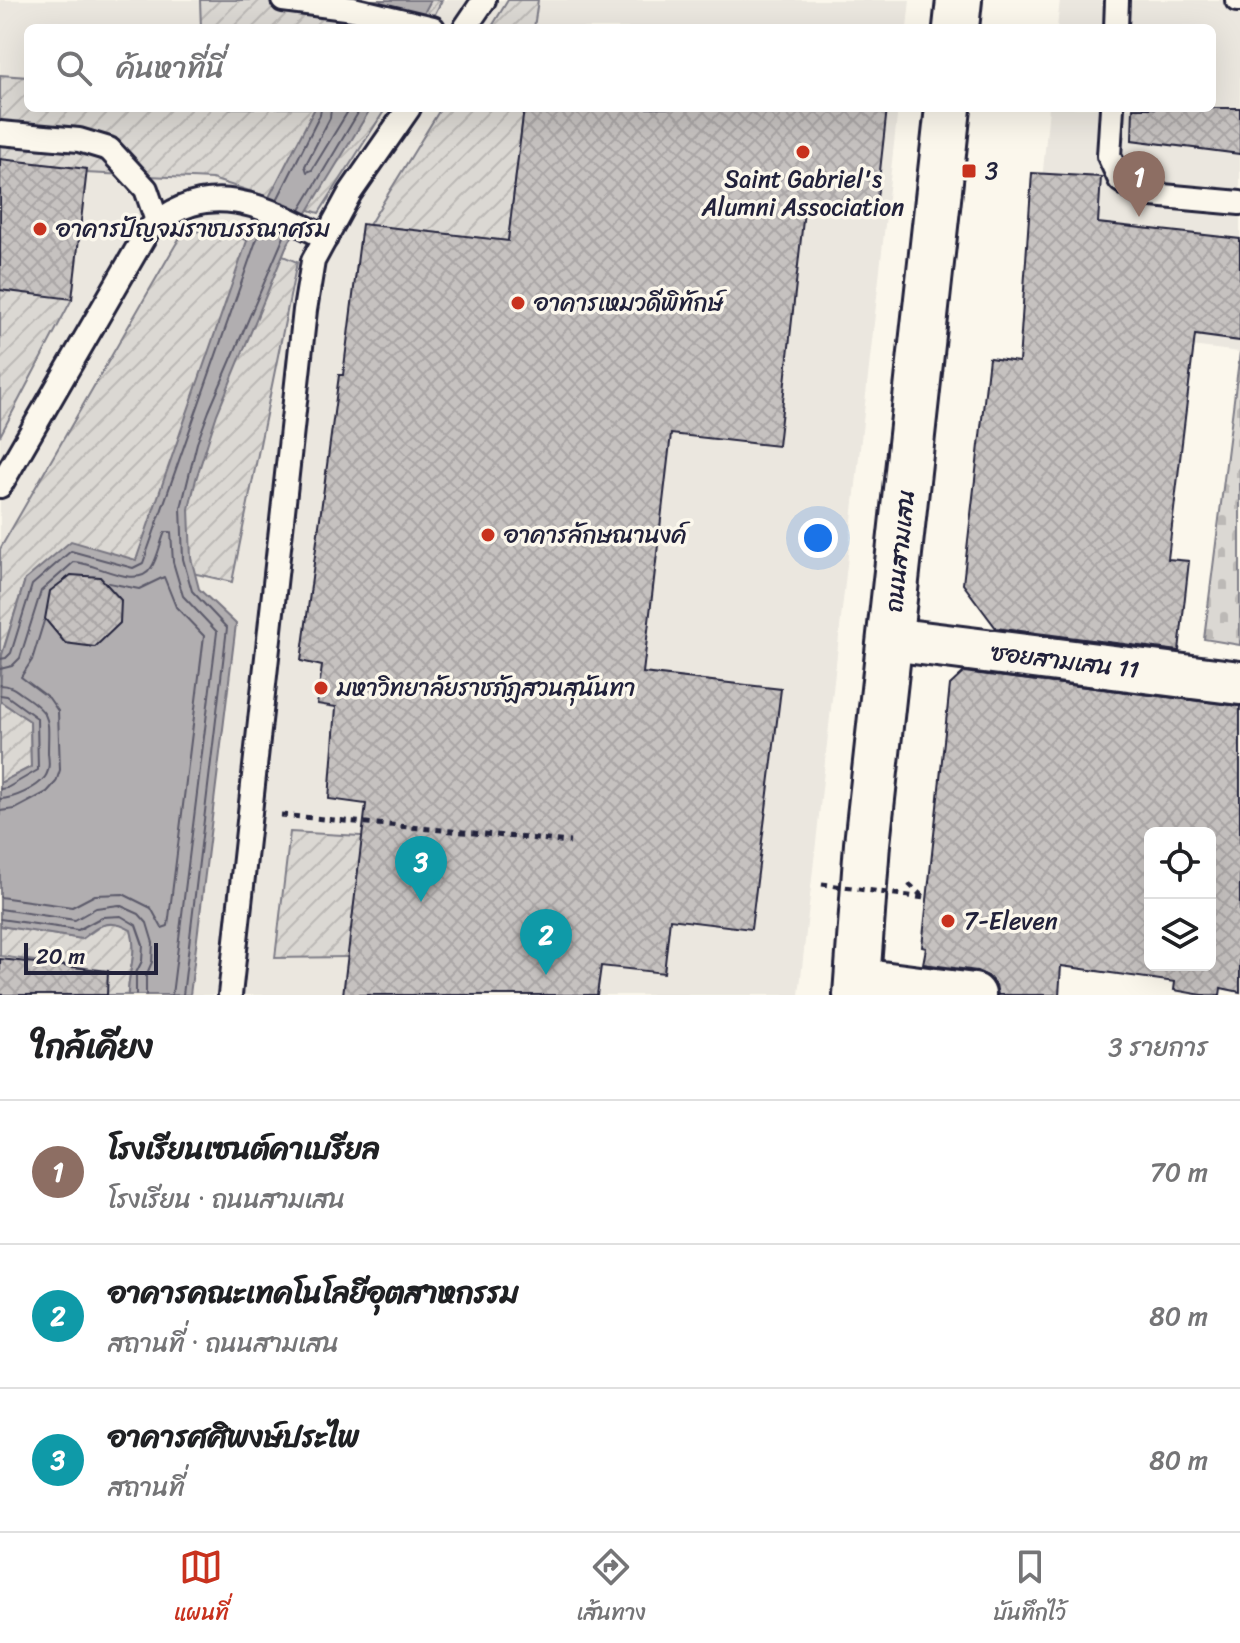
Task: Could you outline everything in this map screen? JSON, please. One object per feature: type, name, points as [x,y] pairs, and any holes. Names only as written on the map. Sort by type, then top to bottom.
[{"type":"main road","points":[[956,24],[959,0]]},
{"type":"main road","name":"ถนนสามเสน","points":[[857,987],[867,844],[948,112]]},
{"type":"street","name":"ซอยสามเสน 11","points":[[890,639],[1240,683]]},
{"type":"street","points":[[857,987],[974,995]]},
{"type":"lane","points":[[283,0],[353,9],[416,24]]},
{"type":"lane","points":[[468,24],[484,0]]},
{"type":"lane","points":[[1116,24],[1117,0]]},
{"type":"lane","points":[[230,995],[305,310],[317,234],[350,193],[406,112]]},
{"type":"lane","points":[[1112,112],[1109,156],[1120,180],[1141,194],[1240,203]]},
{"type":"lane","points":[[0,133],[79,140],[109,149],[146,189],[157,221]]},
{"type":"lane","points":[[0,486],[148,230],[157,221],[190,203],[236,200],[317,234]]},
{"type":"path","points":[[250,812],[570,842]]},
{"type":"path","points":[[822,884],[924,898]]},
{"type":"shaded area","name":"มหาวิทยาลัยราชภัฏสวนสุนันทา","points":[[0,0],[910,0],[907,24],[24,24],[24,112],[898,112],[799,995],[0,995]]},
{"type":"shaded area","points":[[1060,0],[1240,0],[1240,352],[1028,326],[1049,112],[1216,112],[1216,24],[1057,24]]},
{"type":"green space","points":[[200,0],[442,0],[430,24],[201,24]]},
{"type":"green space","points":[[508,0],[538,0],[535,24],[493,24]]},
{"type":"green space","points":[[0,75],[24,77],[24,112],[383,112],[319,213],[212,179],[0,169]]},
{"type":"green space","points":[[439,112],[524,112],[508,241],[369,225]]},
{"type":"green space","points":[[214,226],[297,262],[232,582],[135,560],[25,580],[2,654],[0,701],[0,549],[180,237]]},
{"type":"green space","points":[[0,283],[72,299],[0,436]]},
{"type":"green space","points":[[1240,352],[1240,645],[1204,639]]},
{"type":"green space","points":[[0,701],[30,721],[31,767],[0,783]]},
{"type":"green space","points":[[290,832],[501,844],[495,955],[275,958]]},
{"type":"green space","points":[[118,923],[131,930],[133,938],[128,995],[93,995],[91,969],[0,956],[0,926],[82,939],[102,925]]},
{"type":"water","points":[[369,0],[431,0],[418,24],[357,24]]},
{"type":"water","points":[[313,112],[369,112],[286,247],[217,414],[196,479],[189,509],[191,558],[199,589],[236,624],[190,995],[128,995],[133,954],[131,930],[117,924],[105,924],[82,939],[0,926],[0,783],[31,767],[30,721],[0,701],[2,655],[25,580],[71,541],[136,560],[248,238]]},
{"type":"building","points":[[1216,108],[1240,108],[1240,154],[1132,140],[1133,112],[1216,112]]},
{"type":"building","points":[[524,112],[887,112],[876,207],[805,202],[778,446],[671,434],[643,673],[781,689],[751,929],[670,919],[664,973],[601,966],[597,995],[343,995],[366,804],[329,799],[336,707],[317,704],[322,666],[301,661],[362,224],[508,241]]},
{"type":"building","name":"อาคารปัญจมราชบรรณาศรม","points":[[0,159],[87,169],[72,299],[0,290]]},
{"type":"building","points":[[1032,173],[1101,177],[1098,223],[1240,239],[1240,341],[1195,335],[1168,559],[1189,561],[1179,651],[996,628],[963,584],[989,358],[1019,362]]},
{"type":"building","points":[[71,575],[100,577],[121,600],[120,623],[95,647],[65,643],[45,619],[50,591]]},
{"type":"building","points":[[964,672],[1240,706],[1240,992],[1221,988],[1220,995],[1202,995],[1174,990],[1175,982],[1061,966],[1059,995],[998,995],[996,985],[988,976],[977,971],[923,964],[926,948],[922,947],[950,685]]},
{"type":"building","points":[[0,959],[108,971],[107,995],[0,995]]},
{"type":"place","name":"Saint Gabriel's Alumni Association","points":[[803,152]]},
{"type":"place","name":"3","points":[[969,171]]},
{"type":"place","name":"โรงเรียนเซนต์คาเบรียล","points":[[1139,217]]},
{"type":"place","name":"อาคารปัญจมราชบรรณาศรม","points":[[40,229]]},
{"type":"place","name":"อาคารเหมวดีพิทักษ์","points":[[518,303]]},
{"type":"place","name":"อาคารลักษณานงค์","points":[[488,535]]},
{"type":"place","name":"มหาวิทยาลัยราชภัฏสวนสุนันทา","points":[[321,688]]},
{"type":"place","name":"อาคารศศิพงษ์ประไพ","points":[[421,902]]},
{"type":"place","name":"7-Eleven","points":[[948,921]]},
{"type":"place","name":"อาคารคณะเทคโนโลยีอุตสาหกรรม","points":[[546,975]]}]
